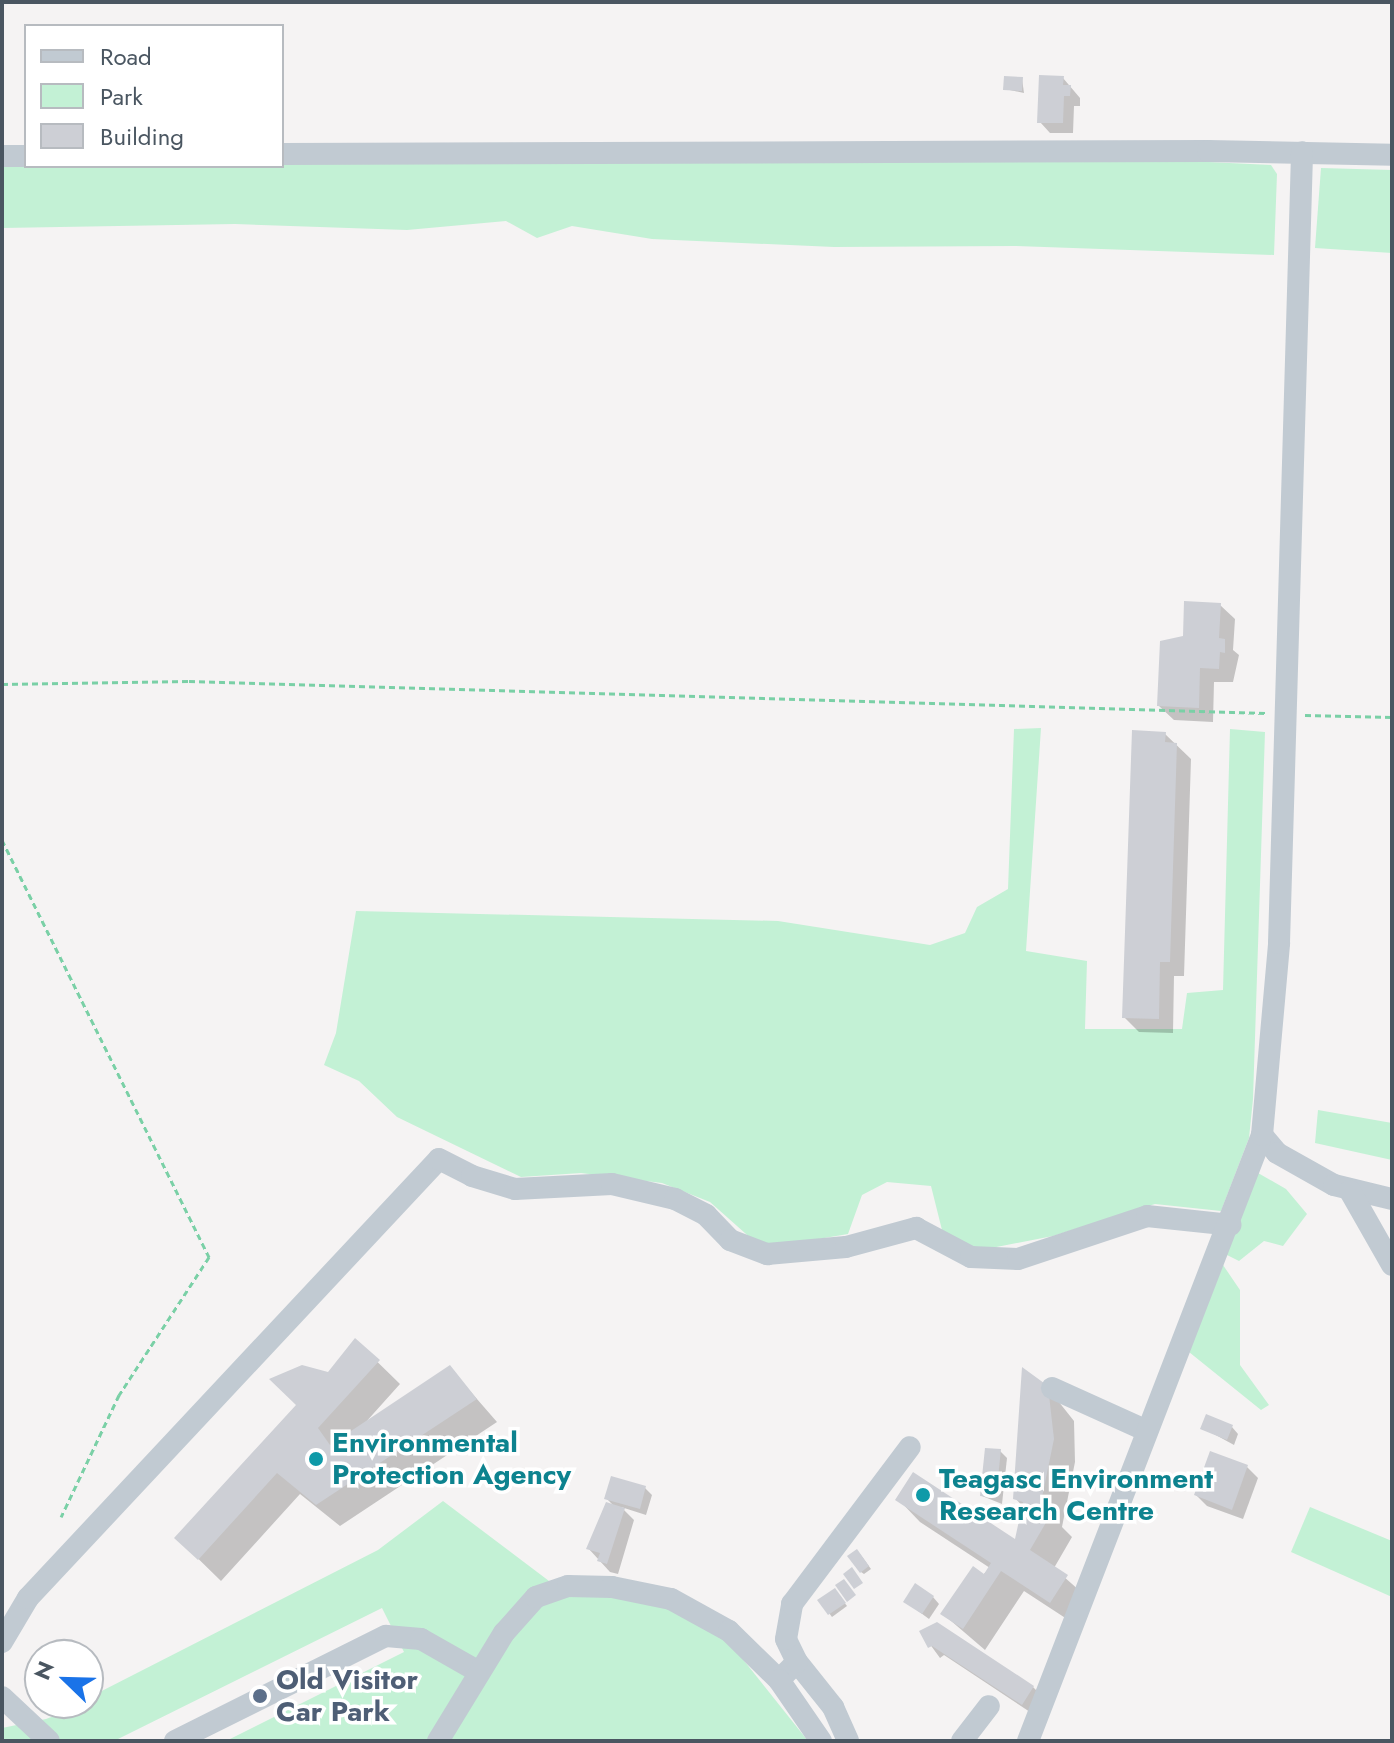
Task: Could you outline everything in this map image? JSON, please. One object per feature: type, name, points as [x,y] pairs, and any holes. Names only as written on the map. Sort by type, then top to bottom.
[{"type":"street","points":[[284,154],[1302,152],[1392,155]]},
{"type":"street","points":[[1028,1741],[1145,1430],[1231,1225],[1262,1135],[1279,943],[1302,152]]},
{"type":"street","points":[[2,156],[24,156]]},
{"type":"street","points":[[1262,1135],[1297,1167],[1350,1191],[1392,1199]]},
{"type":"street","points":[[2,1642],[28,1598],[439,1159],[472,1176],[515,1189],[612,1184],[675,1199],[706,1215],[730,1240],[767,1254],[846,1247],[916,1228],[971,1257],[1018,1259],[1147,1216],[1231,1225]]},
{"type":"street","points":[[1350,1191],[1392,1265]]},
{"type":"street","points":[[1052,1388],[1145,1430]]},
{"type":"street","points":[[848,1741],[833,1707],[797,1662],[786,1639],[792,1604],[910,1447]]},
{"type":"street","points":[[438,1741],[504,1633],[536,1597],[583,1586],[671,1599],[729,1631],[779,1680],[821,1741]]},
{"type":"street","points":[[175,1741],[386,1636],[421,1639],[479,1672]]},
{"type":"street","points":[[779,1680],[797,1662]]},
{"type":"street","points":[[2,1697],[49,1741]]},
{"type":"street","points":[[962,1741],[989,1706]]},
{"type":"path","points":[[2,684],[189,681],[1392,717]]},
{"type":"path","points":[[2,840],[209,1257],[119,1395],[61,1517]]},
{"type":"green space","points":[[1146,159],[1271,165],[1277,174],[1274,255],[1016,246],[834,247],[652,239],[572,226],[537,238],[506,221],[407,230],[235,224],[2,228],[2,163],[24,163],[24,168],[284,168],[284,162]]},
{"type":"green space","points":[[1321,168],[1392,170],[1392,253],[1315,248]]},
{"type":"green space","points":[[1041,728],[1026,951],[1087,961],[1085,1029],[1182,1029],[1187,993],[1223,990],[1230,729],[1265,732],[1253,1099],[1249,1138],[1221,1211],[1155,1204],[1053,1236],[971,1252],[942,1230],[931,1186],[887,1182],[862,1195],[848,1234],[783,1245],[755,1242],[710,1202],[662,1183],[581,1173],[521,1177],[397,1117],[359,1081],[324,1065],[336,1033],[356,911],[778,921],[930,945],[965,933],[977,907],[1008,889],[1014,729]]},
{"type":"green space","points":[[1318,1110],[1392,1123],[1392,1160],[1315,1143]]},
{"type":"green space","points":[[1258,1173],[1286,1189],[1307,1214],[1283,1246],[1264,1241],[1239,1261],[1223,1253]]},
{"type":"green space","points":[[1223,1265],[1240,1290],[1240,1365],[1269,1405],[1261,1410],[1189,1352]]},
{"type":"green space","points":[[443,1501],[553,1584],[673,1607],[726,1638],[808,1741],[226,1741],[404,1652],[382,1608],[114,1741],[2,1741],[2,1728],[46,1719],[104,1719],[104,1690],[378,1550]]},
{"type":"green space","points":[[1310,1507],[1392,1541],[1392,1597],[1291,1552]]},
{"type":"building","points":[[1039,75],[1064,76],[1063,85],[1071,85],[1070,96],[1064,96],[1063,123],[1037,123]]},
{"type":"building","points":[[1004,76],[1023,77],[1022,91],[1003,90]]},
{"type":"building","points":[[1184,601],[1221,603],[1219,638],[1225,639],[1225,653],[1220,652],[1219,669],[1200,668],[1199,708],[1157,706],[1160,641],[1183,636]]},
{"type":"building","points":[[1132,730],[1166,732],[1165,742],[1177,743],[1170,962],[1160,962],[1159,1019],[1122,1018]]},
{"type":"building","name":"Environmental Protection Agency","points":[[355,1338],[380,1360],[318,1428],[330,1445],[450,1365],[477,1399],[316,1505],[277,1473],[198,1560],[174,1538],[296,1405],[269,1379],[302,1365],[328,1372]]},
{"type":"building","name":"Teagasc Environment Research Centre","points":[[1022,1367],[1048,1386],[1054,1439],[1040,1507],[1051,1514],[1030,1550],[1068,1575],[1050,1603],[1001,1571],[963,1629],[940,1614],[973,1566],[984,1574],[991,1563],[895,1500],[913,1472],[1015,1539],[1023,1502],[1013,1499]]},
{"type":"building","points":[[1206,1414],[1233,1425],[1227,1440],[1200,1429]]},
{"type":"building","points":[[985,1448],[1001,1449],[996,1498],[980,1496]]},
{"type":"building","points":[[1210,1451],[1248,1465],[1232,1510],[1194,1495]]},
{"type":"building","points":[[611,1476],[646,1486],[640,1509],[604,1499]]},
{"type":"building","points":[[606,1502],[625,1508],[607,1564],[597,1561],[600,1553],[586,1549]]},
{"type":"building","points":[[857,1549],[869,1566],[860,1573],[847,1556]]},
{"type":"building","points":[[852,1567],[863,1583],[854,1589],[843,1574]]},
{"type":"building","points":[[844,1579],[856,1595],[847,1602],[835,1585]]},
{"type":"building","points":[[915,1583],[934,1596],[922,1614],[903,1602]]},
{"type":"building","points":[[835,1588],[846,1603],[828,1615],[817,1600]]},
{"type":"building","points":[[937,1622],[1034,1686],[1022,1705],[932,1646],[928,1648],[919,1631]]},
{"type":"place","name":"Environmental Protection Agency","points":[[316,1459]]},
{"type":"place","name":"Teagasc Environment Research Centre","points":[[923,1495]]},
{"type":"place","name":"Old Visitor Car Park","points":[[260,1696]]}]
